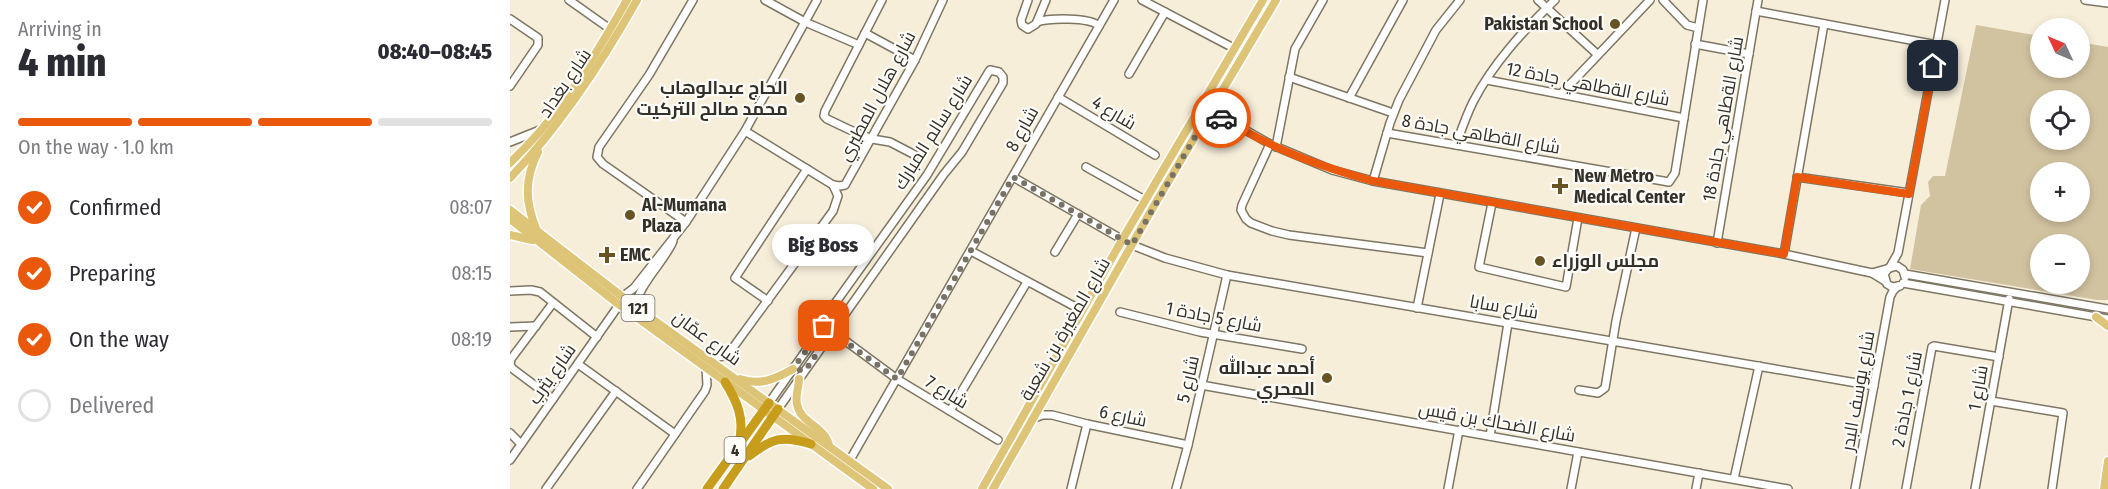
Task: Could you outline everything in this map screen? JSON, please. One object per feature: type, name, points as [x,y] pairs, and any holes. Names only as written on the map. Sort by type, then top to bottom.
[{"type":"highway","points":[[729,380],[740,414],[741,431],[738,447]]},
{"type":"highway","name":"4","points":[[708,489],[766,407]]},
{"type":"highway","name":"4","points":[[723,489],[776,413]]},
{"type":"highway","points":[[742,461],[765,444],[777,439],[794,439],[811,444]]},
{"type":"main road","name":"شارع بغداد","points":[[510,163],[542,129],[567,96],[627,0]]},
{"type":"main road","name":"شارع بغداد","points":[[510,178],[541,146],[558,124],[618,34],[637,0]]},
{"type":"main road","name":"شارع المغيرة بن شعبة","points":[[993,489],[1203,123],[1263,0]]},
{"type":"main road","name":"شارع المغيرة بن شعبة","points":[[980,489],[991,474],[1145,200],[1239,51],[1276,0]]},
{"type":"main road","points":[[510,235],[536,236],[529,209],[527,188],[530,169],[541,146]]},
{"type":"main road","name":"شارع عمّان","points":[[510,210],[536,236]]},
{"type":"main road","name":"شارع عمّان","points":[[510,219],[708,363]]},
{"type":"main road","name":"شارع عمّان","points":[[621,301],[637,308],[766,407],[850,460],[888,489]]},
{"type":"main road","points":[[2096,316],[2108,326]]},
{"type":"main road","points":[[729,380],[765,382],[777,378],[795,366]]},
{"type":"main road","points":[[799,379],[796,399],[798,409],[804,418],[825,435],[829,446]]},
{"type":"main road","name":"شارع عمّان","points":[[776,413],[811,444],[865,486],[873,489]]},
{"type":"main road","points":[[2104,489],[2108,461]]},
{"type":"street","points":[[569,0],[610,29]]},
{"type":"street","points":[[686,222],[603,164],[597,157],[599,147],[649,75],[693,0]]},
{"type":"street","points":[[765,0],[805,22],[859,45]]},
{"type":"street","points":[[637,308],[636,298],[669,251],[674,238],[745,131],[817,0]]},
{"type":"street","points":[[882,0],[824,114],[827,119],[872,139],[890,142],[915,155]]},
{"type":"street","name":"شارع هلال المطيري","points":[[833,185],[846,185],[915,60],[944,0]]},
{"type":"street","points":[[1028,0],[1021,22],[1028,29],[1034,27],[1046,0]]},
{"type":"street","name":"شارع 8","points":[[850,460],[1114,0]]},
{"type":"street","points":[[1323,0],[1297,45],[1273,146],[1240,210],[1251,223],[1289,235],[1428,253]]},
{"type":"street","points":[[1349,98],[1402,0]]},
{"type":"street","points":[[1373,181],[1393,113],[1436,30],[1460,0]]},
{"type":"street","points":[[1538,0],[1597,54]]},
{"type":"street","points":[[1456,145],[1470,108],[1486,80],[1510,47],[1555,0]]},
{"type":"street","points":[[1561,94],[1650,0]]},
{"type":"street","points":[[1663,0],[1687,25],[1698,28]]},
{"type":"street","name":"شارع الةطاهي جادة 8","points":[[1387,133],[1666,183],[1675,176],[1703,0]]},
{"type":"street","name":"شارع الةطاهي جادة 18","points":[[1717,243],[1758,0]]},
{"type":"street","points":[[1886,282],[1884,274],[1898,253],[1945,0]]},
{"type":"street","points":[[2085,0],[2108,3]]},
{"type":"street","points":[[1146,1],[1239,51]]},
{"type":"street","points":[[1756,11],[1936,45]]},
{"type":"street","points":[[1129,74],[1165,12]]},
{"type":"street","points":[[510,19],[539,41],[510,86]]},
{"type":"street","points":[[1036,22],[1090,21],[1099,26]]},
{"type":"street","points":[[1784,254],[1824,24]]},
{"type":"street","points":[[865,33],[915,60]]},
{"type":"street","points":[[1695,44],[1749,54]]},
{"type":"street","name":"شارع سالم المبارك","points":[[766,407],[824,326],[820,323],[927,175],[990,70],[999,72],[1003,77],[1003,83],[969,142],[944,174],[776,413]]},
{"type":"street","points":[[1289,77],[1393,113]]},
{"type":"street","name":"شارع الةطاهي جادة 12","points":[[1486,80],[1684,118]]},
{"type":"street","name":"شارع 4","points":[[1058,97],[1155,155]]},
{"type":"street","points":[[1216,99],[1218,108],[1226,119],[1273,146],[1332,170],[1373,181],[1784,254],[1872,273],[1892,287],[1901,284],[2108,309]]},
{"type":"street","points":[[1203,123],[1214,118],[1226,119]]},
{"type":"street","points":[[510,142],[542,129]]},
{"type":"street","points":[[637,489],[707,385],[708,363],[732,349],[833,211],[838,196],[833,185],[745,131]]},
{"type":"street","points":[[1086,167],[1145,200]]},
{"type":"street","points":[[768,301],[735,278],[807,169]]},
{"type":"street","points":[[1013,177],[1132,245]]},
{"type":"street","points":[[1797,177],[1909,194]]},
{"type":"street","points":[[1417,308],[1440,194]]},
{"type":"street","points":[[1492,203],[1479,267],[1566,287],[1578,218]]},
{"type":"street","points":[[1055,252],[1078,214]]},
{"type":"street","points":[[1579,390],[1598,393],[1604,390],[1636,228]]},
{"type":"street","name":"شارع يثرب","points":[[510,460],[621,301],[674,238]]},
{"type":"street","name":"شارع سابا","points":[[1132,245],[1165,258],[1227,275],[1874,386]]},
{"type":"street","points":[[971,251],[1083,311]]},
{"type":"street","points":[[1898,253],[1904,272],[1901,284]]},
{"type":"street","points":[[1872,273],[1897,266],[1904,272],[2108,319]]},
{"type":"street","name":"شارع 5","points":[[1176,489],[1227,275]]},
{"type":"street","points":[[950,411],[1027,282]]},
{"type":"street","name":"شارع يوسف البدر","points":[[1886,282],[1890,297]]},
{"type":"street","name":"شارع يوسف البدر","points":[[1855,489],[1890,297],[1901,284]]},
{"type":"street","points":[[510,291],[536,290],[597,337]]},
{"type":"street","name":"شارع 1","points":[[1975,489],[2009,297]]},
{"type":"street","points":[[553,303],[511,359],[510,365],[553,399]]},
{"type":"street","name":"شارع 5 جادة 1","points":[[1120,312],[1173,326],[1302,349]]},
{"type":"street","points":[[1490,436],[1508,323]]},
{"type":"street","points":[[510,327],[536,326]]},
{"type":"street","name":"شارع 7","points":[[824,326],[897,379],[998,440]]},
{"type":"street","name":"شارع 1 جادة 2","points":[[1906,489],[1932,347],[1999,357]]},
{"type":"street","points":[[578,364],[675,434]]},
{"type":"street","points":[[795,366],[799,370],[807,368]]},
{"type":"street","points":[[1734,479],[1759,366]]},
{"type":"street","name":"شارع الضحاك بن قيس","points":[[1201,385],[1788,489]]},
{"type":"street","points":[[546,489],[616,391]]},
{"type":"street","points":[[1046,397],[1046,407],[1052,415]]},
{"type":"street","points":[[1991,401],[2063,413],[2052,489]]},
{"type":"street","name":"شارع 6","points":[[1034,418],[1052,415],[1188,445]]},
{"type":"street","points":[[1071,489],[1087,424]]},
{"type":"street","points":[[1448,489],[1459,430]]},
{"type":"street","points":[[510,433],[521,444]]},
{"type":"street","points":[[1571,489],[1578,452]]},
{"type":"street","points":[[1696,489],[1699,473]]},
{"type":"shaded area","points":[[1976,25],[2030,34],[2030,78],[2090,78],[2090,44],[2108,47],[2108,300],[2061,294],[2090,294],[2090,234],[2030,234],[2030,289],[1910,269],[1921,205],[1930,196],[1928,182],[1933,176],[1945,176]]},
{"type":"way so far","points":[[824,326],[797,363],[798,369],[802,371],[807,368],[832,332],[897,379],[1013,177],[1132,245],[1203,123],[1210,119],[1221,118]]},
{"type":"place","name":"Pakistan School","points":[[1615,24]]},
{"type":"place","name":"الحاج عبدالوهاب محمد صالح التركيت","points":[[800,98]]},
{"type":"place","name":"New Metro Medical Center","points":[[1560,186]]},
{"type":"place","name":"Al-Mumana Plaza","points":[[630,215]]},
{"type":"place","name":"EMC","points":[[607,255]]},
{"type":"place","name":"مجلس الوزراء","points":[[1540,261]]},
{"type":"place","name":"Big Boss","points":[[824,326]]},
{"type":"place","name":"أحمد عبدالله المحري","points":[[1327,378]]},
{"type":"route","points":[[1221,118],[1270,144],[1332,170],[1373,181],[1784,254],[1797,177],[1909,194],[1933,66]]}]
